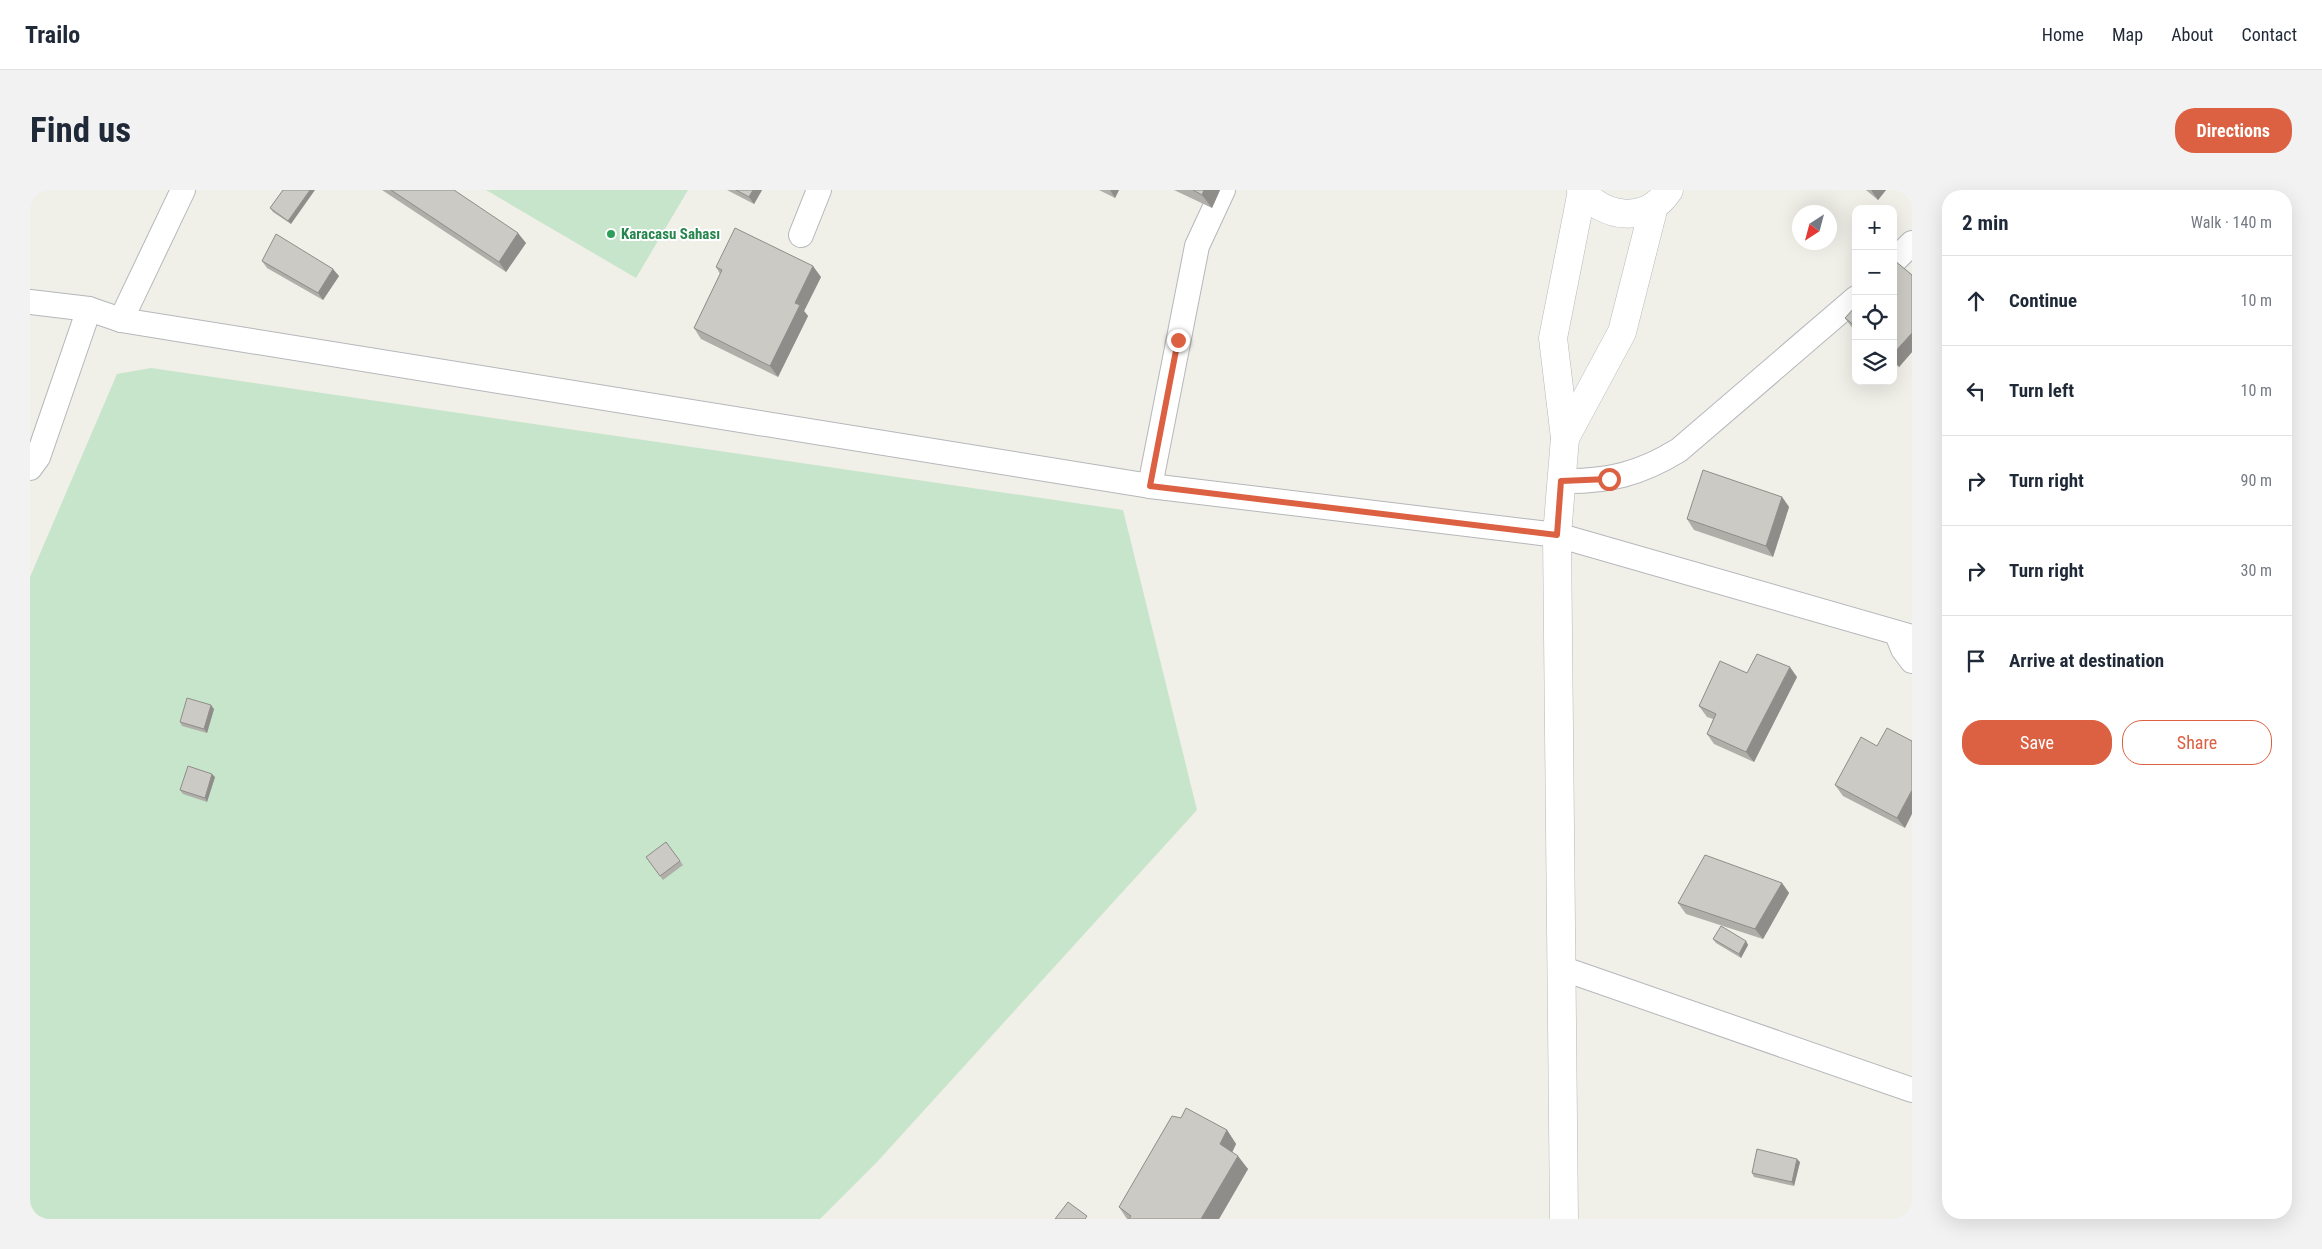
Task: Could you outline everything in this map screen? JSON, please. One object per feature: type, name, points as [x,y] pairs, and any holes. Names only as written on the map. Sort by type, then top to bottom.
[{"type":"street","points":[[121,320],[183,190]]},
{"type":"street","points":[[801,235],[819,190]]},
{"type":"street","points":[[1150,486],[1197,246],[1223,190]]},
{"type":"street","points":[[1582,190],[1596,206],[1615,214],[1635,214],[1666,194]]},
{"type":"street","points":[[1564,1219],[1557,535],[1565,438],[1553,338],[1582,190]]},
{"type":"street","points":[[1565,438],[1622,332],[1666,194]]},
{"type":"street","points":[[1897,258],[1912,243]]},
{"type":"street","points":[[1561,481],[1585,481],[1618,477],[1658,463],[1679,450],[1852,301]]},
{"type":"street","points":[[30,302],[89,308],[121,320],[1150,486],[1557,535],[1904,636],[1903,649],[1912,661]]},
{"type":"street","points":[[30,468],[38,456],[89,308]]},
{"type":"street","points":[[1561,968],[1912,1090]]},
{"type":"green space","name":"Karacasu Sahası","points":[[486,190],[688,190],[636,278]]},
{"type":"green space","points":[[151,368],[1123,510],[1197,810],[877,1162],[820,1219],[30,1219],[30,577],[117,374]]},
{"type":"building","points":[[283,190],[310,190],[288,221],[270,208]]},
{"type":"building","points":[[391,190],[454,190],[518,233],[499,262]]},
{"type":"building","points":[[736,190],[753,190],[749,197]]},
{"type":"building","points":[[1193,190],[1204,190],[1202,195]]},
{"type":"building","points":[[735,228],[813,266],[795,303],[800,305],[770,366],[694,328],[722,270],[716,267]]},
{"type":"building","points":[[276,234],[333,269],[318,293],[262,261]]},
{"type":"building","points":[[1897,262],[1912,275],[1912,333],[1897,350]]},
{"type":"building","points":[[1852,310],[1852,324],[1845,318]]},
{"type":"building","points":[[1703,470],[1782,497],[1766,546],[1687,519]]},
{"type":"building","points":[[1757,654],[1790,667],[1746,752],[1707,734],[1716,714],[1699,706],[1720,661],[1747,673]]},
{"type":"building","points":[[187,698],[211,705],[204,729],[180,722]]},
{"type":"building","points":[[1887,728],[1912,741],[1912,790],[1897,818],[1835,785],[1861,737],[1877,746]]},
{"type":"building","points":[[188,766],[212,774],[205,798],[180,790]]},
{"type":"building","points":[[666,842],[680,861],[660,876],[646,857]]},
{"type":"building","points":[[1705,855],[1782,883],[1755,929],[1678,903]]},
{"type":"building","points":[[1721,926],[1746,941],[1739,954],[1713,939]]},
{"type":"building","points":[[1186,1108],[1227,1130],[1220,1144],[1238,1156],[1201,1219],[1129,1219],[1131,1216],[1119,1207],[1172,1116],[1181,1118]]},
{"type":"building","points":[[1757,1149],[1797,1159],[1792,1182],[1752,1173]]},
{"type":"building","points":[[1068,1202],[1087,1216],[1085,1219],[1055,1219]]},
{"type":"place","name":"Karacasu Sahası","points":[[611,234]]},
{"type":"route","points":[[1178,340],[1150,486],[1557,535],[1561,481],[1609,479]]}]
